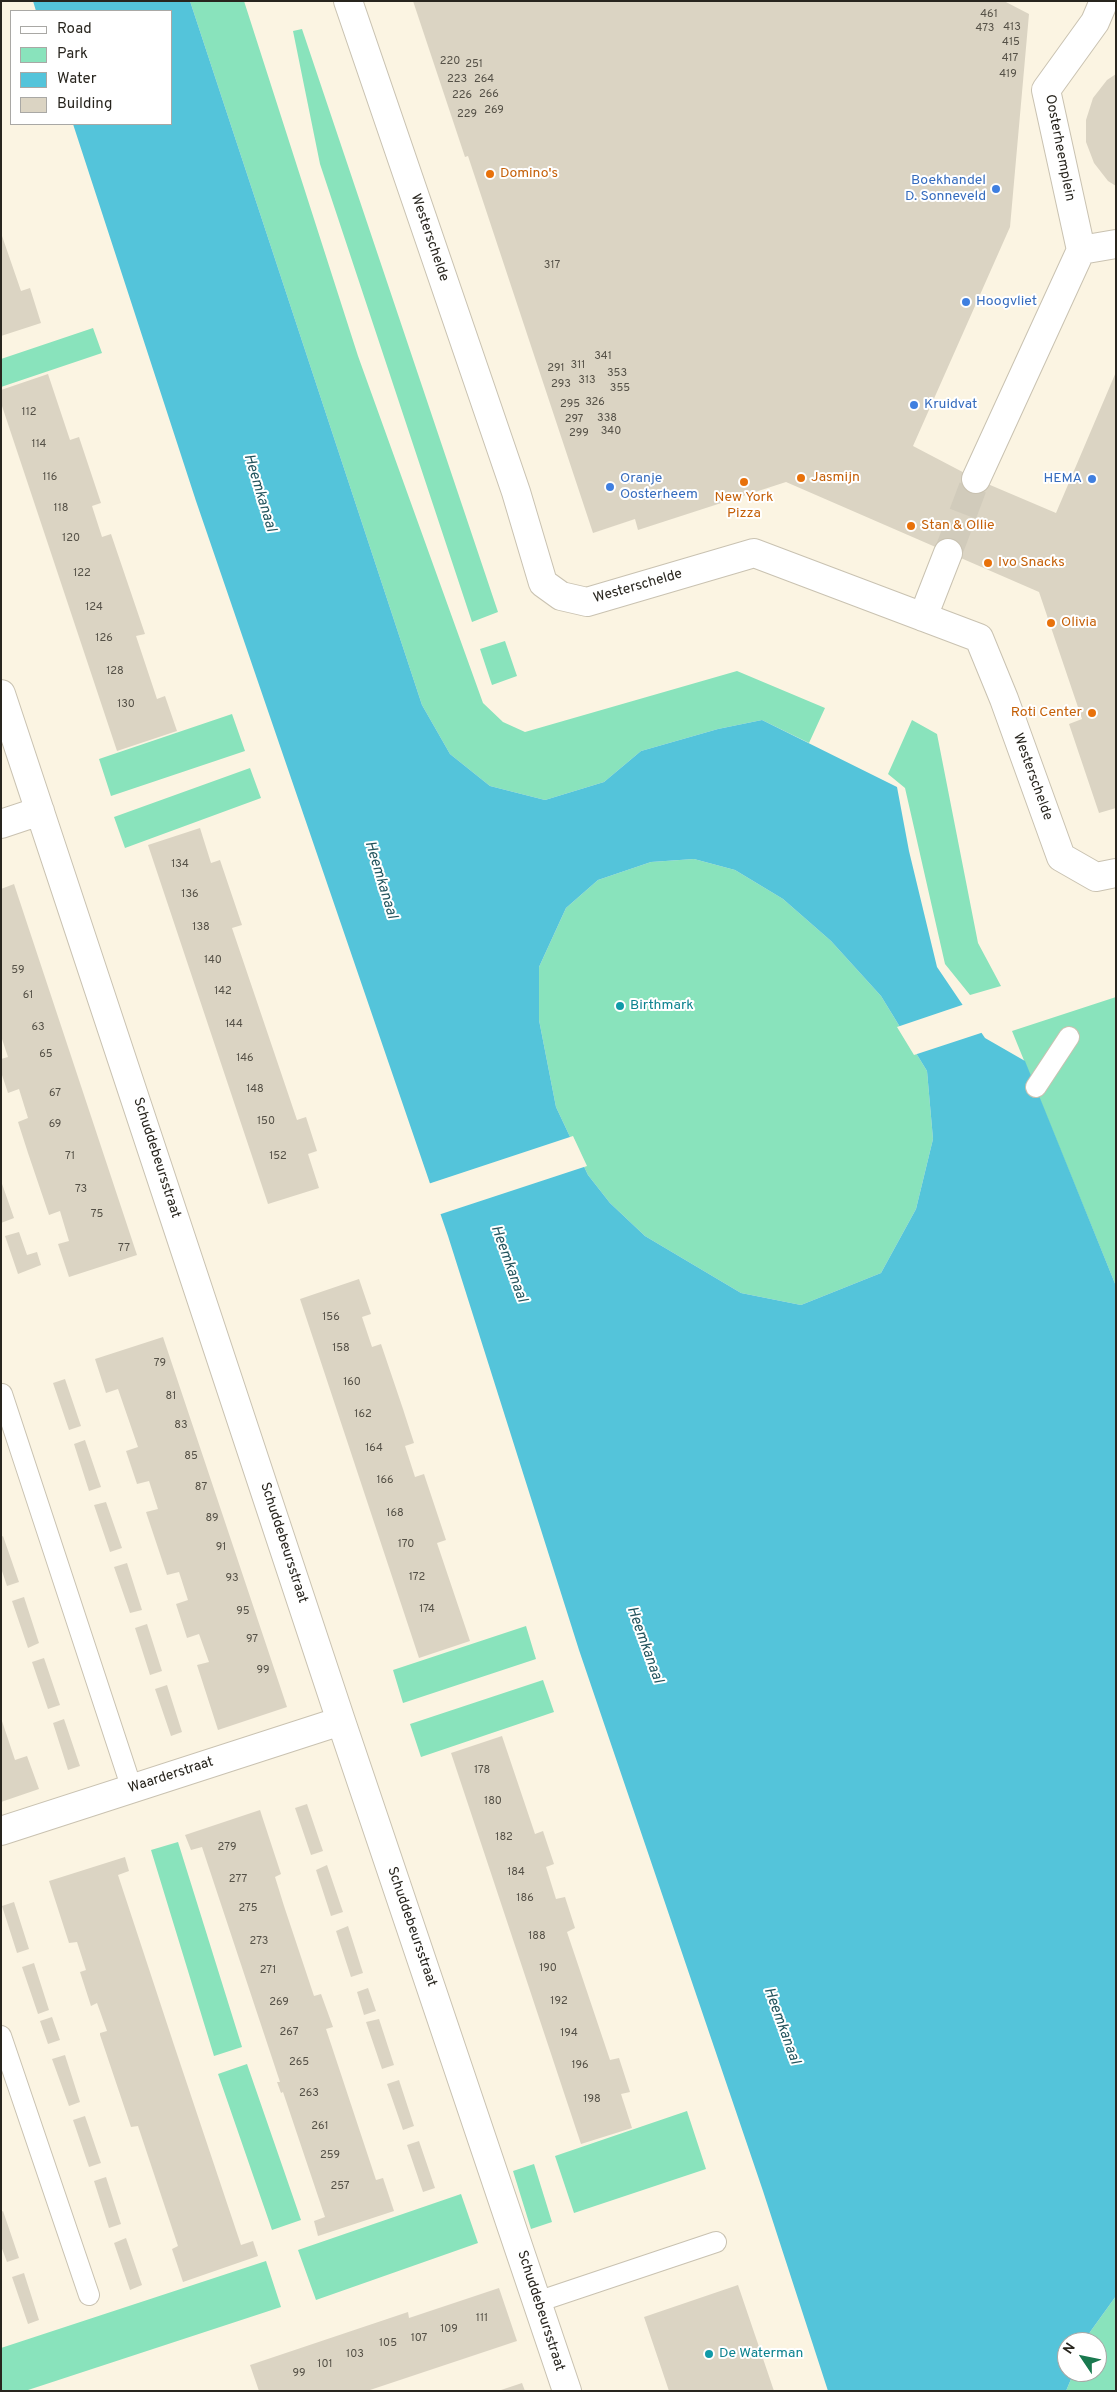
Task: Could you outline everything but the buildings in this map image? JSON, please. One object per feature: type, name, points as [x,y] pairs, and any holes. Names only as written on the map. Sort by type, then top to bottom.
[{"type":"street","name":"Westerschelde","points":[[348,1],[516,492],[543,583],[561,596],[587,602],[754,553],[979,638],[1004,699],[1061,857],[1096,876],[1116,874]]},
{"type":"street","name":"Oosterheemplein","points":[[1081,250],[1046,90],[1095,22],[1104,1]]},
{"type":"street","points":[[976,479],[1081,250],[1116,244]]},
{"type":"street","points":[[923,617],[948,553]]},
{"type":"street","name":"Schuddebeursstraat","points":[[1,694],[341,1721],[567,2391]]},
{"type":"street","points":[[1,824],[40,811]]},
{"type":"street","name":"Waarderstraat","points":[[1,1832],[341,1721]]},
{"type":"lane","points":[[1036,1087],[1068,1037]]},
{"type":"lane","points":[[2,1394],[132,1789]]},
{"type":"lane","points":[[1,2036],[89,2295]]},
{"type":"lane","points":[[537,2302],[716,2242]]},
{"type":"green space","points":[[190,1],[244,1],[358,356],[483,703],[503,722],[525,732],[737,671],[825,708],[809,743],[762,720],[718,729],[641,751],[604,782],[545,800],[490,786],[450,754],[422,705]]},
{"type":"green space","points":[[302,29],[498,612],[472,622],[320,164],[293,31]]},
{"type":"green space","points":[[93,328],[102,353],[1,387],[1,359]]},
{"type":"green space","points":[[505,641],[517,676],[492,685],[480,649]]},
{"type":"green space","points":[[232,714],[245,751],[111,796],[99,759]]},
{"type":"green space","points":[[912,720],[937,734],[978,943],[1001,986],[970,995],[945,964],[905,788],[888,774]]},
{"type":"green space","points":[[250,768],[261,798],[125,848],[114,817]]},
{"type":"green space","points":[[694,859],[735,870],[783,899],[831,941],[881,996],[927,1071],[933,1139],[916,1209],[881,1273],[801,1305],[741,1293],[645,1236],[610,1203],[588,1175],[556,1107],[539,1020],[539,967],[566,908],[598,880],[651,862]]},
{"type":"green space","points":[[1116,997],[1116,1286],[1012,1031]]},
{"type":"green space","points":[[526,1626],[536,1659],[403,1703],[393,1670]]},
{"type":"green space","points":[[543,1680],[554,1712],[421,1757],[410,1724]]},
{"type":"green space","points":[[178,1842],[242,2047],[214,2056],[151,1850]]},
{"type":"green space","points":[[247,2064],[301,2220],[272,2230],[218,2074]]},
{"type":"green space","points":[[687,2111],[706,2169],[574,2213],[555,2156]]},
{"type":"green space","points":[[534,2164],[552,2222],[531,2229],[513,2171]]},
{"type":"green space","points":[[461,2194],[478,2243],[316,2300],[298,2250]]},
{"type":"green space","points":[[266,2261],[281,2307],[25,2391],[1,2391],[1,2348]]},
{"type":"green space","points":[[1116,2296],[1116,2391],[1066,2391],[1070,2382],[1107,2382],[1107,2332],[1090,2332]]},
{"type":"water","name":"Heemkanaal","points":[[33,1],[190,1],[422,705],[450,754],[490,786],[545,800],[604,782],[641,751],[718,729],[762,720],[897,787],[909,851],[937,967],[985,1038],[1025,1061],[1116,1286],[1116,2296],[1090,2332],[1057,2332],[1057,2382],[1070,2382],[1066,2391],[828,2391],[763,2191],[579,1650],[448,1236],[196,501],[73,125],[172,125],[172,10],[36,10]],"holes":[[[694,859],[735,870],[783,899],[831,941],[881,996],[927,1071],[933,1139],[916,1209],[881,1273],[801,1305],[741,1293],[645,1236],[610,1203],[588,1175],[556,1107],[539,1020],[539,967],[566,908],[598,880],[651,862]]]},
{"type":"pier","points":[[965,1004],[984,1032],[914,1055],[897,1027]]},
{"type":"pier","points":[[573,1136],[587,1166],[438,1215],[428,1184]]},
{"type":"tunnel","points":[[948,553],[976,479]]},
{"type":"place","name":"Domino's","points":[[490,174]]},
{"type":"place","name":"Boekhandel D. Sonneveld","points":[[996,189]]},
{"type":"place","name":"Hoogvliet","points":[[966,302]]},
{"type":"place","name":"Kruidvat","points":[[914,405]]},
{"type":"place","name":"Jasmijn","points":[[801,478]]},
{"type":"place","name":"HEMA","points":[[1092,479]]},
{"type":"place","name":"New York Pizza","points":[[744,482]]},
{"type":"place","name":"Oranje Oosterheem","points":[[610,487]]},
{"type":"place","name":"Stan & Ollie","points":[[911,526]]},
{"type":"place","name":"Ivo Snacks","points":[[988,563]]},
{"type":"place","name":"Olivia","points":[[1051,623]]},
{"type":"place","name":"Roti Center","points":[[1092,713]]},
{"type":"place","name":"Birthmark","points":[[620,1006]]},
{"type":"place","name":"De Waterman","points":[[709,2354]]}]
